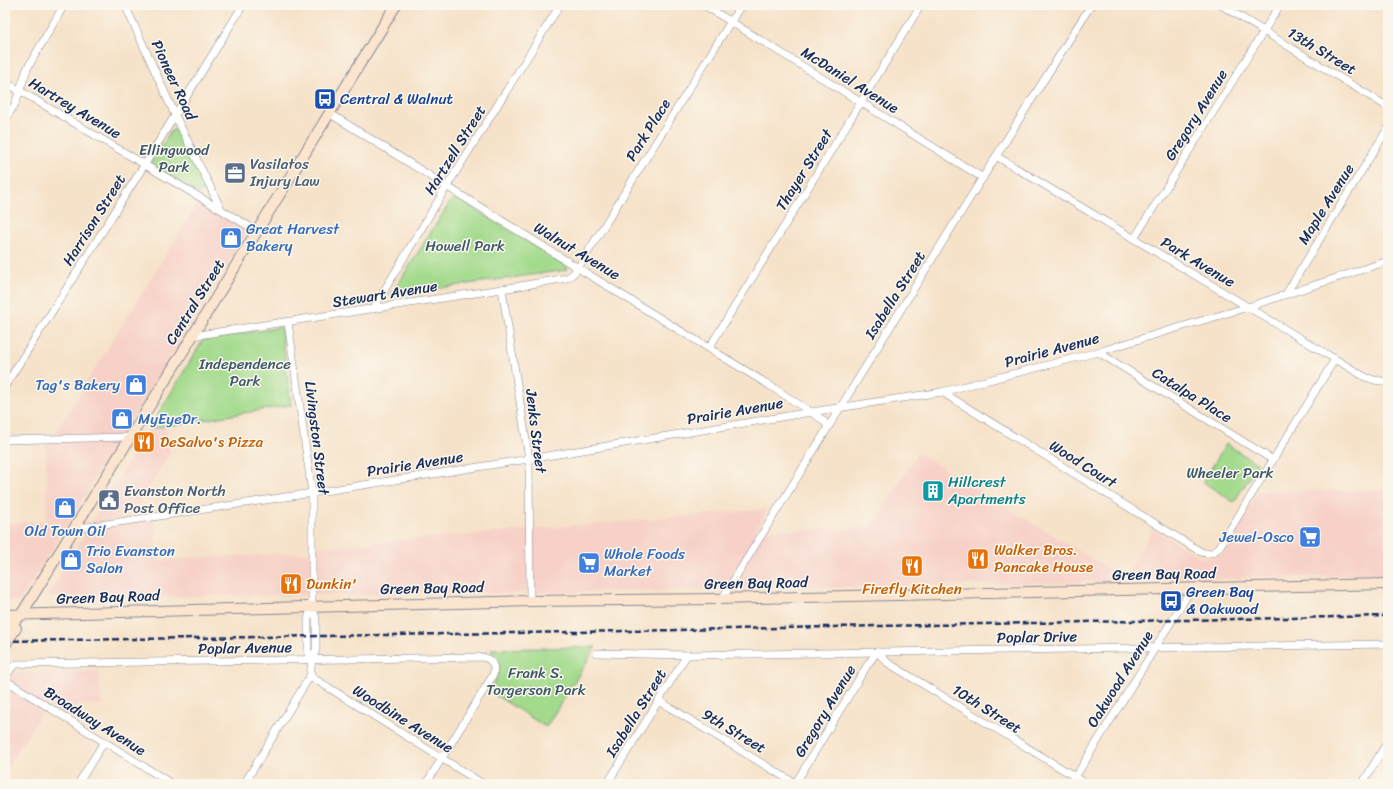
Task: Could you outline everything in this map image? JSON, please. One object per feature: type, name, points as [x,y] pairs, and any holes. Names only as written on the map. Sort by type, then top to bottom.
[{"type":"main road","name":"Central Street","points":[[5,645],[19,623],[21,615],[73,529],[396,5]]},
{"type":"main road","name":"Green Bay Road","points":[[5,615],[530,601],[722,599],[1388,584]]},
{"type":"main road","name":"Central Street","points":[[5,633],[12,623],[21,615]]},
{"type":"street","points":[[5,120],[20,91],[27,69],[64,5]]},
{"type":"street","name":"Pioneer Road","points":[[125,5],[175,115],[221,209]]},
{"type":"street","name":"Harrison Street","points":[[5,386],[243,5]]},
{"type":"street","name":"Hartzell Street","points":[[373,309],[447,186],[560,5]]},
{"type":"street","name":"McDaniel Avenue","points":[[704,5],[983,178]]},
{"type":"street","name":"Park Place","points":[[578,268],[741,5]]},
{"type":"street","name":"Thayer Street","points":[[709,348],[862,103],[921,5]]},
{"type":"street","name":"Isabella Street","points":[[722,599],[1091,5]]},
{"type":"street","name":"13th Street","points":[[1221,5],[1388,107]]},
{"type":"street","name":"Gregory Avenue","points":[[1134,239],[1280,5]]},
{"type":"street","name":"Hartrey Avenue","points":[[5,82],[257,231]]},
{"type":"street","name":"Walnut Avenue","points":[[329,113],[811,412],[823,420],[828,425],[828,428]]},
{"type":"street","name":"Maple Avenue","points":[[1286,294],[1388,128]]},
{"type":"street","name":"Park Avenue","points":[[996,156],[1365,377],[1388,382]]},
{"type":"street","name":"Prairie Avenue","points":[[73,529],[529,459],[811,412],[942,392],[1098,352],[1248,307],[1388,261]]},
{"type":"street","name":"Stewart Avenue","points":[[192,336],[502,290],[567,278],[578,268]]},
{"type":"street","name":"Jenks Street","points":[[502,290],[529,459],[530,601]]},
{"type":"street","name":"Livingston Street","points":[[244,784],[310,676],[312,660],[316,650],[316,618],[312,606],[312,493],[288,322]]},
{"type":"street","name":"Catalpa Place","points":[[1098,352],[1273,460]]},
{"type":"street","points":[[1273,460],[1335,359]]},
{"type":"street","name":"Wood Court","points":[[942,392],[1206,554],[1216,551],[1220,546],[1273,460]]},
{"type":"street","points":[[5,440],[130,437]]},
{"type":"street","name":"Oakwood Avenue","points":[[1071,784],[1192,588]]},
{"type":"street","name":"Poplar Drive","points":[[687,655],[1388,644]]},
{"type":"street","name":"Gregory Avenue","points":[[796,784],[868,664],[877,652]]},
{"type":"street","name":"10th Street","points":[[877,652],[888,663],[1087,784]]},
{"type":"street","points":[[597,653],[687,655]]},
{"type":"street","name":"Isabella Street","points":[[607,784],[687,655]]},
{"type":"street","name":"Poplar Avenue","points":[[5,679],[12,667],[17,664],[481,656],[489,659],[492,661],[494,668],[493,675],[442,759]]},
{"type":"street","name":"Woodbine Avenue","points":[[310,676],[483,784]]},
{"type":"street","name":"Broadway Avenue","points":[[5,679],[172,784]]},
{"type":"street","name":"9th Street","points":[[659,701],[796,784]]},
{"type":"street","points":[[1362,784],[1386,751],[1388,741]]},
{"type":"street","points":[[78,784],[104,742]]},
{"type":"street","points":[[426,784],[442,759]]},
{"type":"shaded area","points":[[199,201],[248,230],[20,601],[5,601],[5,523],[47,522],[46,440],[51,440]]},
{"type":"shaded area","points":[[166,426],[170,453],[130,519],[153,516],[157,561],[189,558],[313,553],[314,548],[768,509],[755,531],[871,528],[918,453],[1123,578],[1121,581],[543,593],[46,597],[149,429]]},
{"type":"shaded area","points":[[1388,490],[1388,575],[1141,580],[1128,572],[1153,529],[1199,556],[1205,558],[1216,556],[1221,552],[1258,492]]},
{"type":"shaded area","points":[[99,671],[101,705],[77,705],[70,719],[47,705],[5,771],[5,686],[13,673]]},
{"type":"green space","name":"Ellingwood Park","points":[[172,130],[178,130],[180,133],[206,185],[202,192],[198,193],[151,165],[152,161]]},
{"type":"green space","name":"Howell Park","points":[[454,196],[568,267],[566,270],[391,295]]},
{"type":"green space","name":"Independence Park","points":[[281,327],[291,405],[149,429],[203,340]]},
{"type":"green space","name":"Wheeler Park","points":[[1226,444],[1258,464],[1234,502],[1203,482]]},
{"type":"green space","name":"Frank S. Torgerson Park","points":[[596,647],[546,727],[492,693],[490,690],[499,670],[498,663],[491,649]]},
{"type":"railway","points":[[5,641],[576,632],[1388,616]]},
{"type":"place","name":"Central & Walnut","points":[[325,99]]},
{"type":"place","name":"Vasilatos Injury Law","points":[[235,173]]},
{"type":"place","name":"Great Harvest Bakery","points":[[231,238]]},
{"type":"place","name":"Tag's Bakery","points":[[136,385]]},
{"type":"place","name":"MyEyeDr.","points":[[122,419]]},
{"type":"place","name":"DeSalvo's Pizza","points":[[144,442]]},
{"type":"place","name":"Hillcrest Apartments","points":[[933,491]]},
{"type":"place","name":"Evanston North Post Office","points":[[109,500]]},
{"type":"place","name":"Old Town Oil","points":[[65,508]]},
{"type":"place","name":"Jewel-Osco","points":[[1310,537]]},
{"type":"place","name":"Walker Bros. Pancake House","points":[[978,559]]},
{"type":"place","name":"Trio Evanston Salon","points":[[71,560]]},
{"type":"place","name":"Whole Foods Market","points":[[589,563]]},
{"type":"place","name":"Firefly Kitchen","points":[[912,566]]},
{"type":"place","name":"Dunkin'","points":[[291,584]]},
{"type":"place","name":"Green Bay & Oakwood","points":[[1171,601]]}]
